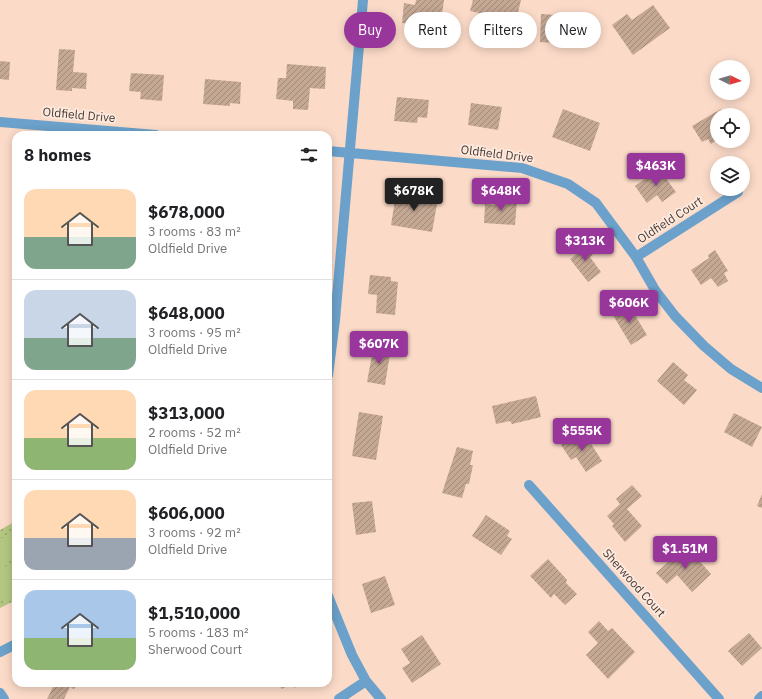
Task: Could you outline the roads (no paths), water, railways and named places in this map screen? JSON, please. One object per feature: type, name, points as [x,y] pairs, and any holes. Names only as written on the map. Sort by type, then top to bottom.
[{"type":"street","points":[[332,344],[363,0]]},
{"type":"street","name":"Oldfield Drive","points":[[0,122],[100,131]]},
{"type":"street","name":"Oldfield Drive","points":[[332,151],[522,168],[539,172],[568,184],[596,203],[636,257],[659,295],[675,316],[704,346],[731,369],[762,388]]},
{"type":"street","name":"Oldfield Court","points":[[636,257],[732,196]]},
{"type":"street","name":"Sherwood Court","points":[[529,485],[719,699]]},
{"type":"street","points":[[332,606],[352,655],[366,681],[381,699]]},
{"type":"street","points":[[0,652],[12,646]]},
{"type":"street","points":[[339,699],[366,681]]},
{"type":"street","points":[[0,693],[4,699]]},
{"type":"street","points":[[759,699],[762,696]]}]
